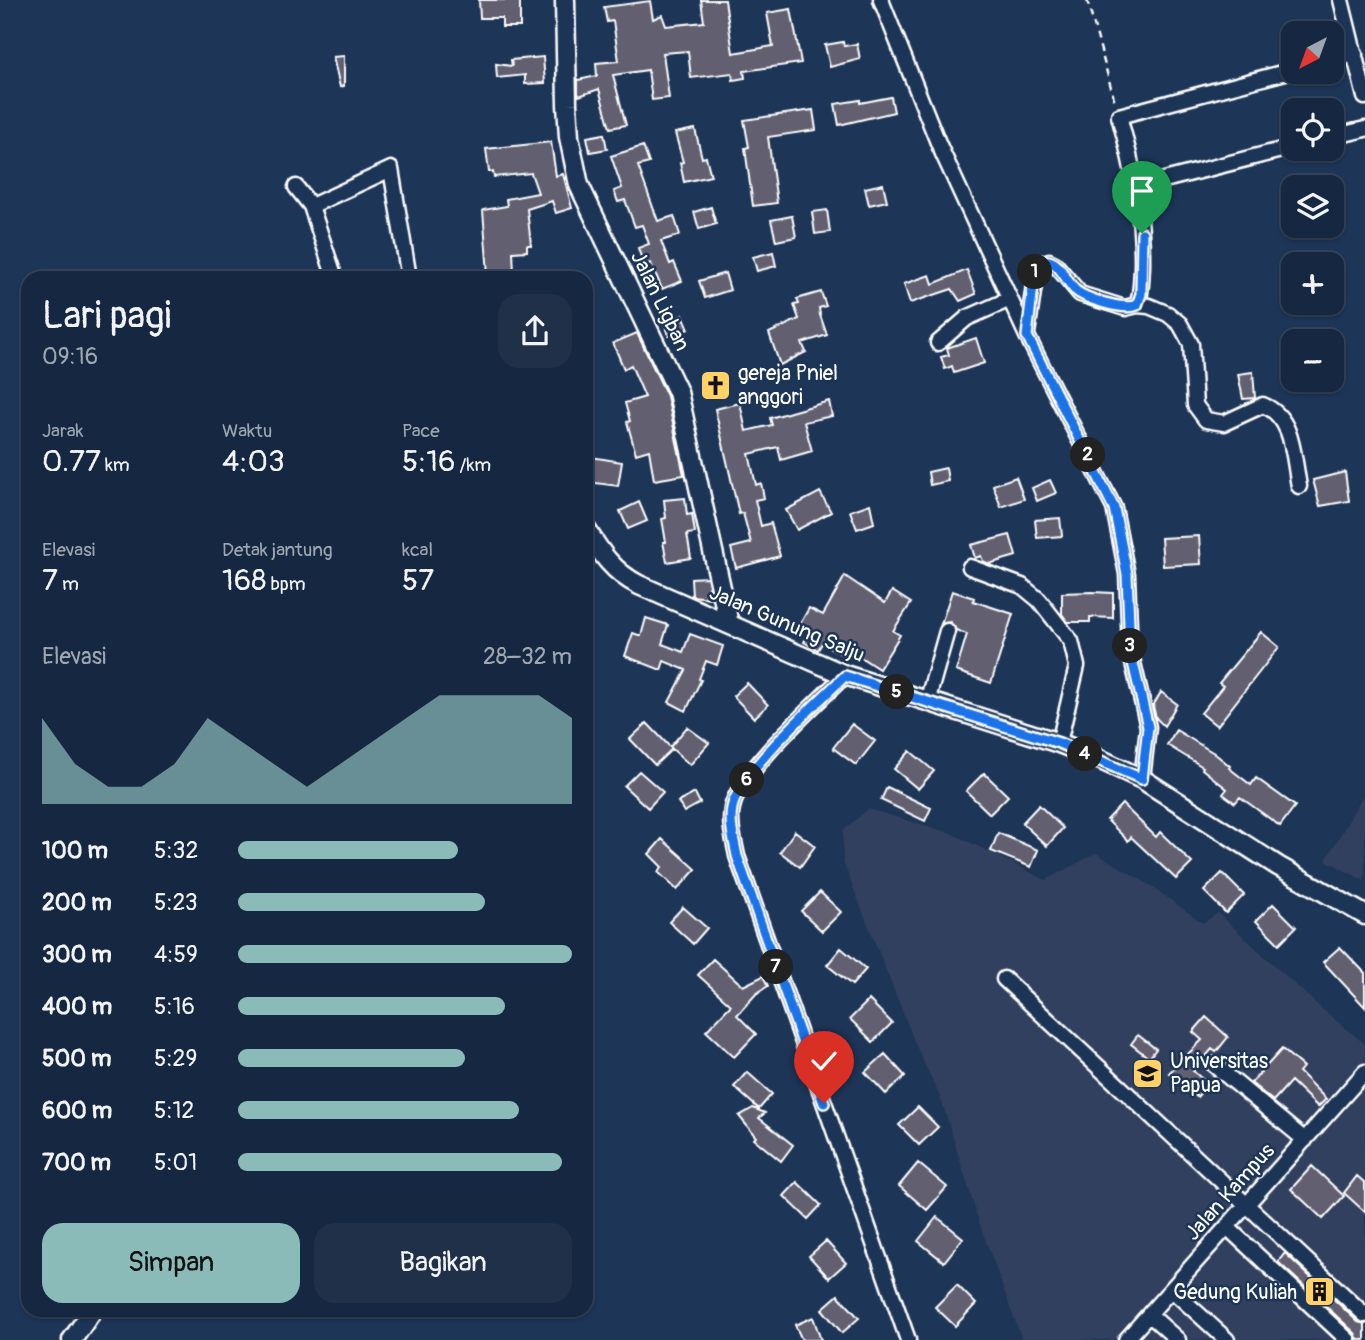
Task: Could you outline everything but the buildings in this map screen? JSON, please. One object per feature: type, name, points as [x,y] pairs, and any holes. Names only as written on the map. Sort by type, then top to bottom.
[{"type":"main road","name":"Jalan Ligban","points":[[565,0],[569,137],[579,185],[678,391],[729,624]]},
{"type":"main road","name":"Jalan Gunung Salju","points":[[593,540],[608,563],[622,575],[845,676],[1059,743],[1142,779],[1278,866],[1365,915]]},
{"type":"main road","points":[[72,1340],[88,1317]]},
{"type":"street","points":[[881,0],[939,145],[1027,336],[1114,508],[1127,574],[1130,650],[1148,727],[1142,779]]},
{"type":"street","points":[[1341,0],[1365,97]]},
{"type":"street","points":[[1344,57],[1354,54]]},
{"type":"street","points":[[1137,305],[1141,294],[1142,233],[1137,187],[1119,116],[1281,73]]},
{"type":"street","points":[[1344,134],[1365,129]]},
{"type":"street","points":[[1137,187],[1281,150]]},
{"type":"street","points":[[311,206],[391,169],[408,271]]},
{"type":"street","points":[[296,187],[311,206],[333,271]]},
{"type":"street","points":[[1027,336],[1034,278],[1039,265],[1044,261],[1055,264],[1080,294],[1125,308],[1137,305],[1168,314],[1185,331],[1192,352],[1195,405],[1206,420],[1224,423],[1264,405],[1277,411],[1286,424],[1299,486]]},
{"type":"street","points":[[938,343],[967,318],[1010,299]]},
{"type":"street","points":[[970,567],[1021,586],[1039,600],[1071,641],[1077,666],[1059,743]]},
{"type":"street","points":[[927,702],[947,631]]},
{"type":"street","points":[[845,676],[764,759],[744,784],[732,805],[731,824],[737,856],[908,1340]]},
{"type":"street","points":[[1004,979],[1365,1315]]},
{"type":"street","points":[[1214,1065],[1305,1140]]},
{"type":"street","name":"Jalan Kampus","points":[[1127,1340],[1365,1072]]},
{"type":"street","points":[[1227,1227],[1348,1340]]},
{"type":"street","points":[[1171,1290],[1227,1340]]},
{"type":"street","points":[[1150,1315],[1178,1340]]},
{"type":"path","points":[[1087,0],[1119,116]]},
{"type":"shaded area","points":[[1365,792],[1365,881],[1326,860]]},
{"type":"shaded area","name":"Universitas Papua","points":[[868,809],[951,833],[1046,880],[1096,853],[1148,884],[1203,923],[1218,913],[1316,1004],[1365,1044],[1365,1340],[1022,1340],[979,1222],[941,1099],[917,1048],[843,862],[843,831]]},
{"type":"place","name":"gereja Pniel anggori","points":[[715,385]]},
{"type":"place","name":"Universitas Papua","points":[[1147,1073]]},
{"type":"place","name":"Gedung Kuliah","points":[[1320,1292]]},
{"type":"route","points":[[824,1103],[737,856],[731,824],[732,805],[744,784],[764,759],[845,676],[1059,743],[1142,779],[1149,736],[1130,650],[1127,574],[1114,508],[1027,336],[1035,271],[1044,261],[1055,264],[1073,289],[1080,294],[1125,308],[1137,305],[1141,294],[1142,233]]}]
